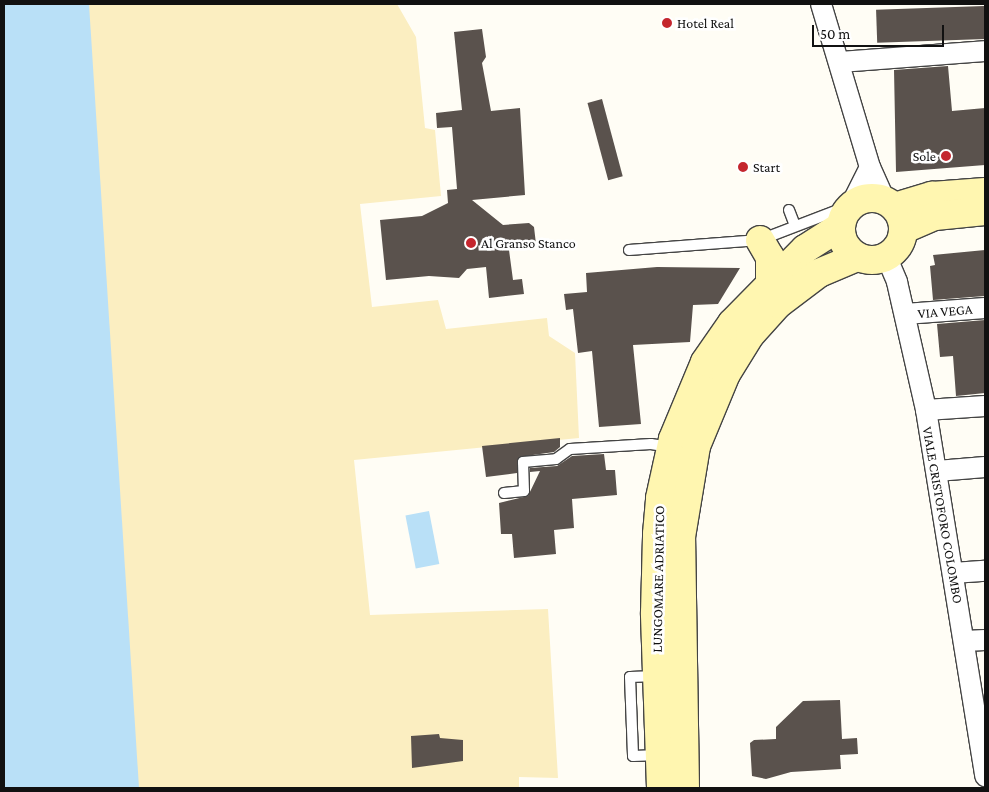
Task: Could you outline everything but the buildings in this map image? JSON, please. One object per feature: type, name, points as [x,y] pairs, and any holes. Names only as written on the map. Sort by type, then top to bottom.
[{"type":"street","points":[[821,4],[870,167],[895,212],[900,246],[886,258],[867,260],[858,257],[844,244],[846,216],[870,167]]},
{"type":"street","points":[[840,62],[985,51]]},
{"type":"street","points":[[895,212],[932,196],[985,192]]},
{"type":"street","points":[[846,216],[867,198],[895,212],[935,216],[985,211]]},
{"type":"street","name":"LUNGOMARE ADRIATICO","points":[[662,788],[657,676],[657,534],[671,448],[705,362],[732,323],[804,249],[846,216]]},
{"type":"street","points":[[760,240],[770,257],[770,282]]},
{"type":"street","name":"LUNGOMARE ADRIATICO","points":[[685,788],[681,537],[696,446],[726,374],[750,335],[778,304],[819,273],[858,257]]},
{"type":"street","name":"VIALE CRISTOFORO COLOMBO","points":[[886,258],[905,314],[926,410],[964,641],[980,708],[985,776]]},
{"type":"street","name":"VIA VEGA","points":[[905,314],[985,308]]},
{"type":"street","points":[[926,410],[985,406]]},
{"type":"street","points":[[936,471],[985,467]]},
{"type":"street","points":[[953,573],[985,570]]},
{"type":"street","points":[[964,641],[985,640]]},
{"type":"lane","points":[[789,210],[795,226]]},
{"type":"lane","points":[[630,250],[760,240],[795,226],[846,216]]},
{"type":"lane","points":[[504,493],[524,491],[523,462],[556,459],[570,449],[651,444],[671,448]]},
{"type":"sand","points":[[70,4],[397,4],[416,37],[425,128],[435,130],[441,196],[360,204],[372,307],[438,300],[446,329],[547,318],[549,336],[575,353],[579,438],[354,460],[370,615],[548,609],[558,778],[519,777],[519,788],[121,788]]},
{"type":"water","points":[[4,4],[89,4],[139,788],[4,788]]},
{"type":"water","points":[[429,511],[439,564],[416,569],[405,516]]},
{"type":"place","name":"Hotel Real","points":[[667,23]]},
{"type":"place","name":"Sole","points":[[946,156]]},
{"type":"place","name":"Start","points":[[743,167]]},
{"type":"place","name":"Al Granso Stanco","points":[[471,243]]}]
